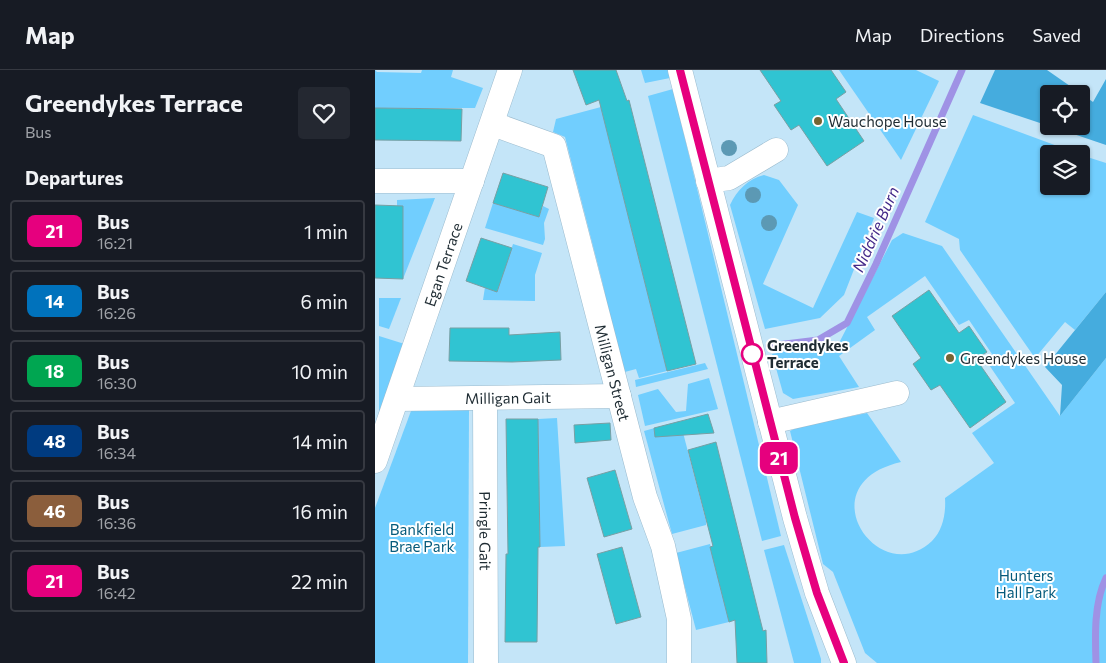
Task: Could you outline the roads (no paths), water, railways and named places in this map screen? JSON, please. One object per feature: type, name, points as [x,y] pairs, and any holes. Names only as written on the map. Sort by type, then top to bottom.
[{"type":"street","name":"Egan Terrace","points":[[375,461],[493,124],[510,70]]},
{"type":"street","points":[[680,70],[795,518],[814,582],[844,663]]},
{"type":"street","name":"Milligan Street","points":[[493,124],[554,146],[645,497],[663,546],[679,619],[679,663]]},
{"type":"street","points":[[708,180],[729,178],[777,150]]},
{"type":"street","points":[[375,181],[472,181]]},
{"type":"street","points":[[770,422],[897,393]]},
{"type":"street","name":"Milligan Gait","points":[[397,399],[619,396]]},
{"type":"street","name":"Pringle Gait","points":[[485,399],[486,663]]},
{"type":"waterway","name":"Niddrie Burn","points":[[769,346],[818,340],[847,323],[876,264],[962,70]]},
{"type":"waterway","name":"Niddrie Burn","points":[[1096,663],[1097,608],[1106,578]]},
{"type":"place","name":"Wauchope House","points":[[818,121]]},
{"type":"place","name":"Greendykes Terrace","points":[[752,354]]},
{"type":"place","name":"Greendykes House","points":[[950,358]]},
{"type":"park label","name":"Bankfield Brae Park","points":[[422,538]]},
{"type":"park label","name":"Hunters Hall Park","points":[[1026,584]]}]
